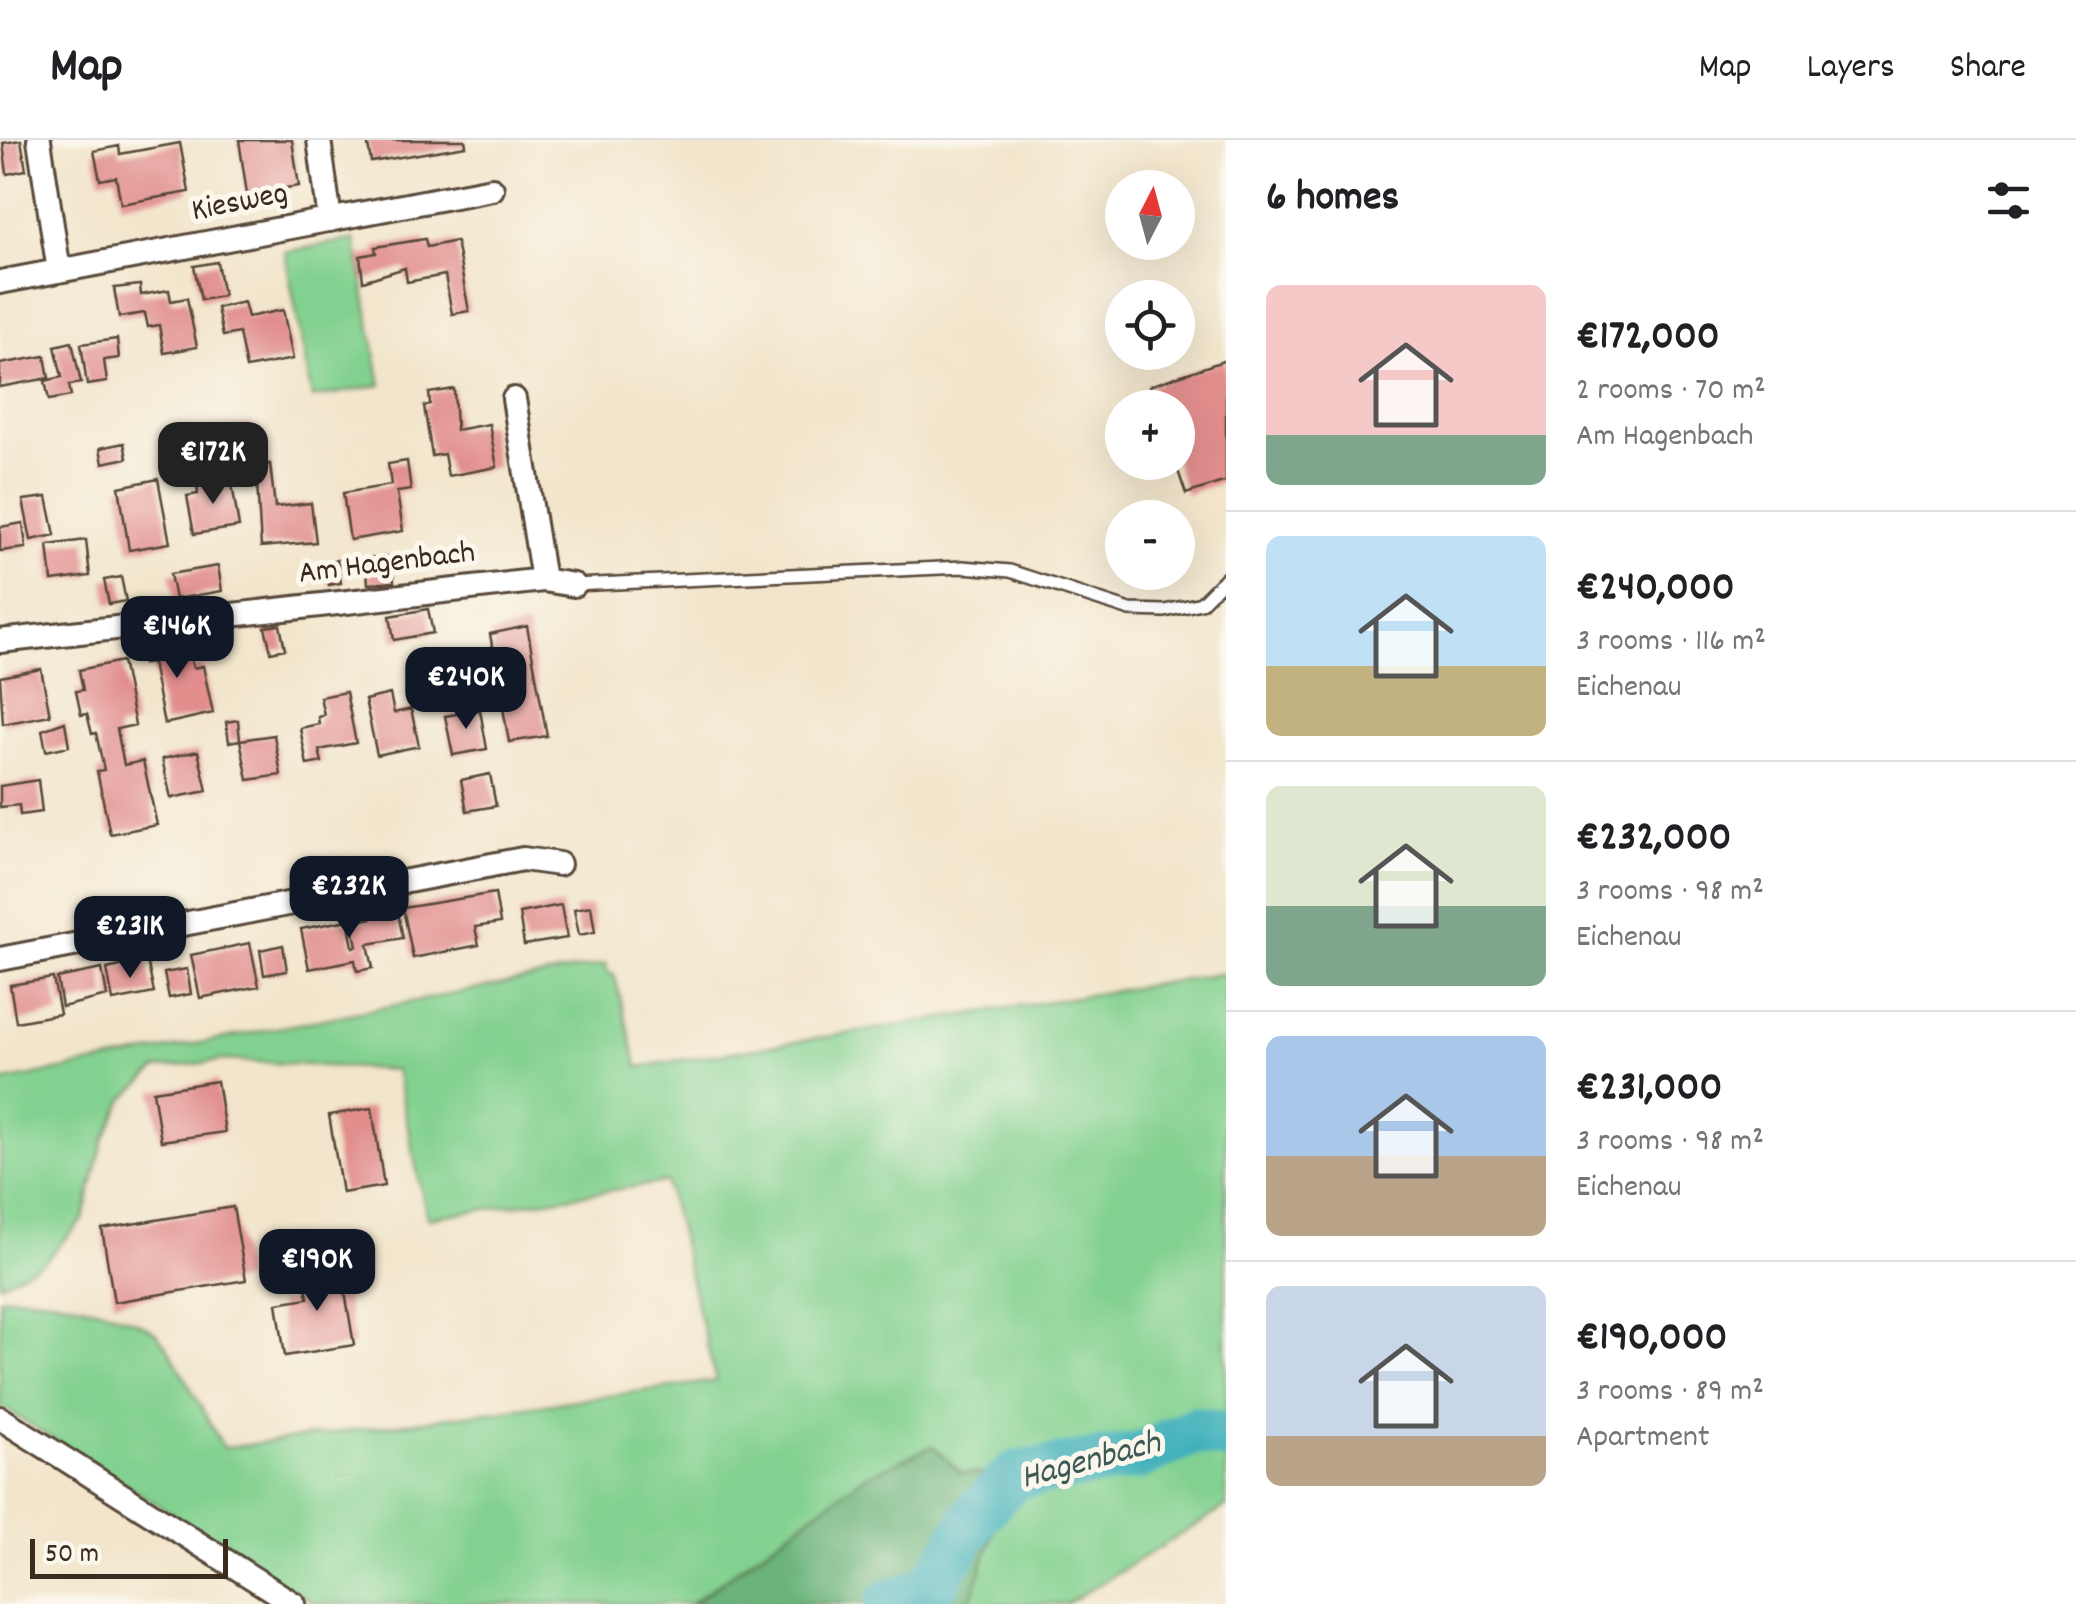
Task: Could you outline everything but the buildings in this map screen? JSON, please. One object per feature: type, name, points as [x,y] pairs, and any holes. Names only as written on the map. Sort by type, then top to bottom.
[{"type":"street","points":[[39,140],[59,271]]},
{"type":"street","points":[[319,140],[330,220]]},
{"type":"street","name":"Kiesweg","points":[[0,282],[492,189]]},
{"type":"street","points":[[514,400],[543,580]]},
{"type":"street","name":"Am Hagenbach","points":[[0,641],[543,580],[574,585]]},
{"type":"street","points":[[0,959],[523,859],[559,864]]},
{"type":"street","points":[[0,1418],[294,1604]]},
{"type":"lane","points":[[574,585],[963,566],[1010,571],[1130,610],[1165,610],[1201,603],[1226,578]]},
{"type":"green space","points":[[355,239],[381,385],[312,398],[285,252]]},
{"type":"green space","points":[[606,964],[608,974],[614,974],[638,1067],[1226,973],[1226,1424],[1185,1424],[1108,1456],[1029,1462],[995,1475],[865,1476],[690,1604],[316,1604],[0,1406],[0,1298],[15,1297],[58,1300],[105,1311],[156,1334],[224,1448],[716,1381],[666,1182],[427,1218],[396,1070],[224,1060],[157,1069],[124,1099],[103,1142],[83,1220],[45,1261],[0,1284],[0,1082]]},
{"type":"green space","points":[[1193,1438],[1226,1444],[1226,1507],[1066,1604],[962,1604],[972,1597],[1000,1513],[999,1500],[1025,1491],[1045,1475],[1094,1473],[1140,1463]]},
{"type":"green space","points":[[933,1446],[961,1473],[995,1475],[1000,1513],[972,1597],[962,1604],[692,1604],[865,1476]]},
{"type":"waterway","name":"Hagenbach","points":[[889,1604],[931,1588],[977,1514],[1015,1475],[1139,1456],[1196,1430],[1226,1436]]}]
